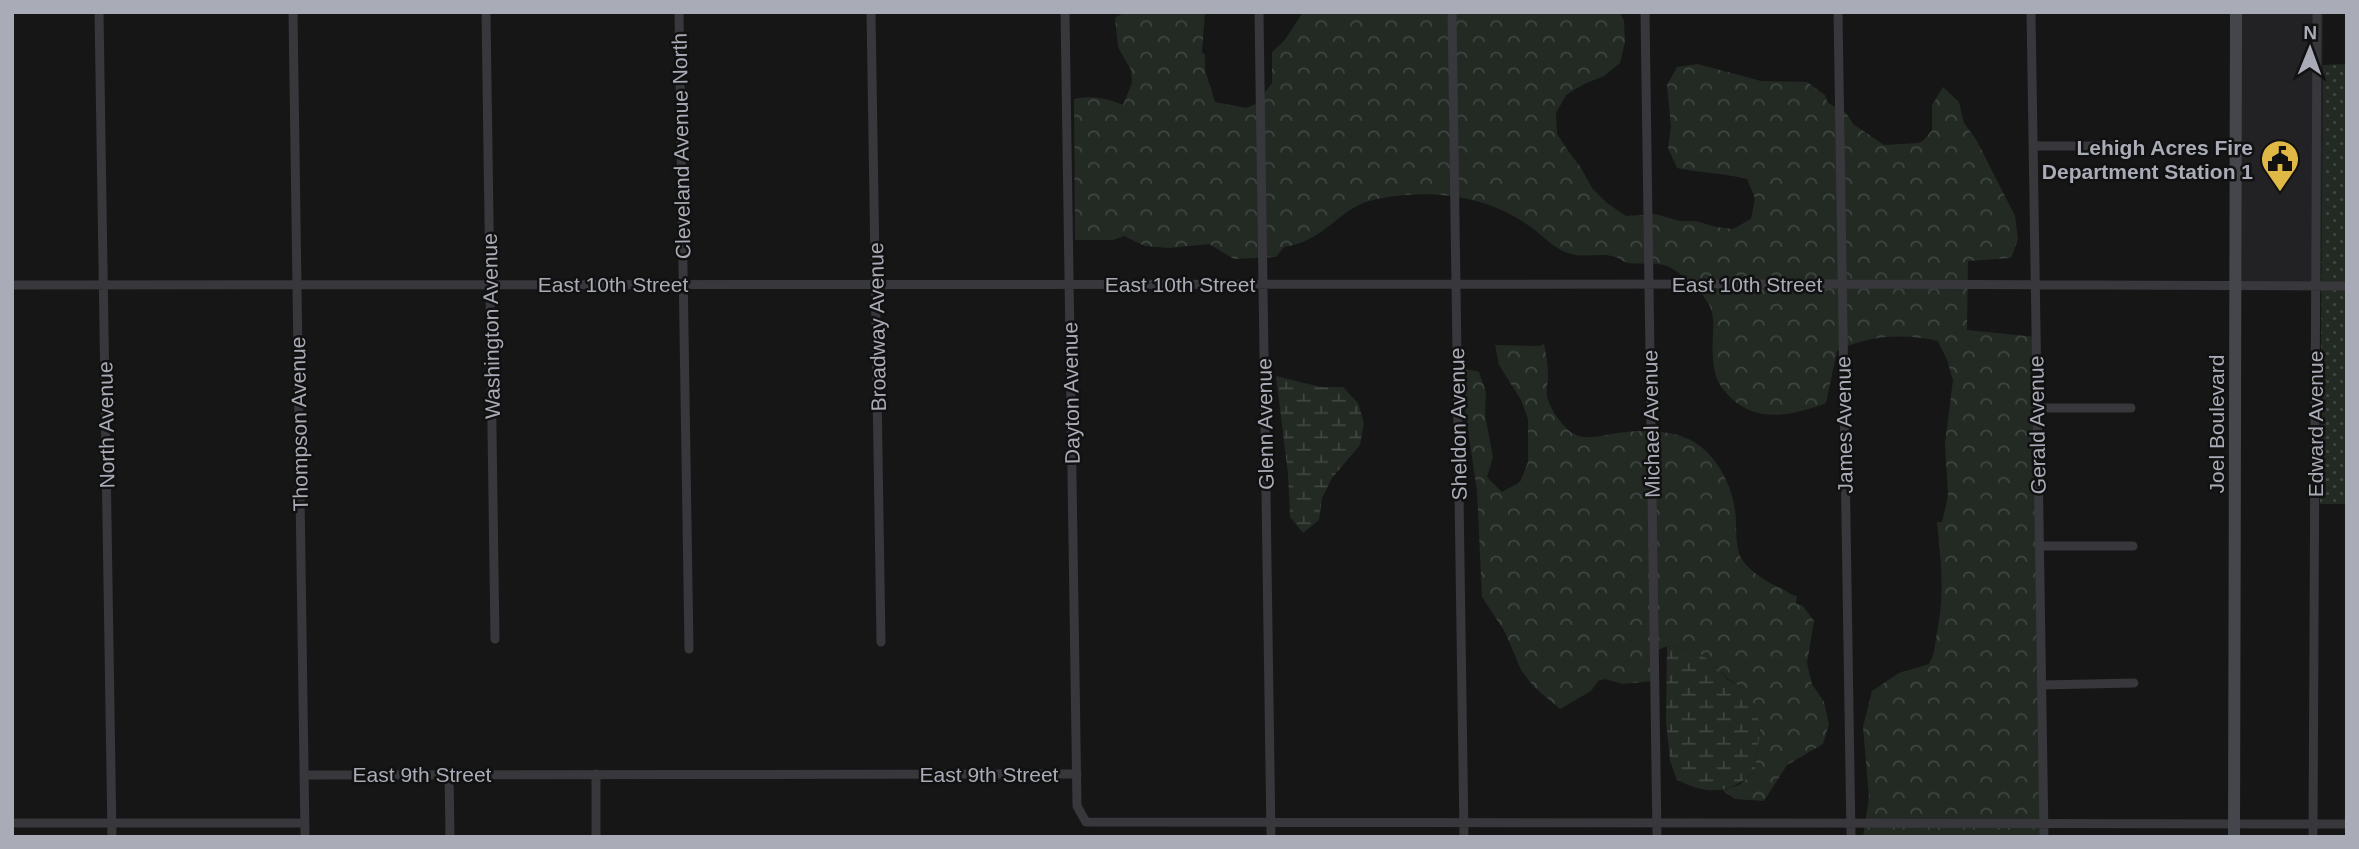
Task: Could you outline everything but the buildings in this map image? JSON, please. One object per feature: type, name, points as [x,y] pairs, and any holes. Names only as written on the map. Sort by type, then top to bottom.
[{"type":"main road","name":"Joel Boulevard","points":[[2234,837],[2236,12]]},
{"type":"street","name":"North Avenue","points":[[99,12],[112,837]]},
{"type":"street","name":"Thompson Avenue","points":[[293,12],[305,837]]},
{"type":"street","name":"Washington Avenue","points":[[486,12],[495,639]]},
{"type":"street","name":"Cleveland Avenue North","points":[[679,12],[689,649]]},
{"type":"street","name":"Broadway Avenue","points":[[871,12],[881,642]]},
{"type":"street","name":"Dayton Avenue","points":[[1065,12],[1077,774]]},
{"type":"street","name":"Glenn Avenue","points":[[1258,12],[1271,837]]},
{"type":"street","name":"Sheldon Avenue","points":[[1452,12],[1464,837]]},
{"type":"street","name":"Michael Avenue","points":[[1645,12],[1657,837]]},
{"type":"street","name":"James Avenue","points":[[1838,12],[1851,837]]},
{"type":"street","name":"Gerald Avenue","points":[[2031,12],[2044,837]]},
{"type":"street","name":"Edward Avenue","points":[[2313,837],[2317,12]]},
{"type":"street","points":[[2033,146],[2132,146]]},
{"type":"street","name":"East 10th Street","points":[[12,285],[2347,286]]},
{"type":"street","points":[[2036,408],[2131,408]]},
{"type":"street","points":[[2039,546],[2133,546]]},
{"type":"street","points":[[2041,685],[2134,683]]},
{"type":"street","points":[[449,774],[450,837]]},
{"type":"street","points":[[596,774],[596,837]]},
{"type":"street","name":"East 9th Street","points":[[304,775],[1077,774],[1077,806],[1086,822],[2347,824]]},
{"type":"street","points":[[12,823],[304,823]]},
{"type":"shaded area","points":[[2241,12],[2323,12],[2321,285],[2240,285]]},
{"type":"green space","points":[[1125,12],[1205,12],[1202,53],[1205,54],[1205,70],[1215,102],[1246,108],[1256,104],[1272,83],[1272,52],[1284,41],[1303,12],[1620,12],[1624,21],[1625,42],[1620,63],[1604,76],[1566,95],[1556,113],[1557,134],[1592,188],[1626,216],[1655,214],[1680,221],[1696,221],[1733,229],[1751,219],[1755,198],[1747,179],[1677,168],[1668,148],[1671,127],[1667,85],[1677,67],[1698,64],[1761,81],[1807,82],[1825,95],[1828,103],[1846,113],[1853,124],[1884,145],[1918,143],[1924,140],[1932,130],[1932,105],[1943,87],[1959,102],[1964,123],[1977,141],[2015,216],[2018,239],[2011,258],[1968,261],[1967,330],[2036,337],[2044,837],[1863,837],[1869,798],[1863,727],[1872,691],[1899,673],[1929,664],[1934,652],[1941,604],[1937,522],[1942,522],[1948,496],[1945,443],[1953,380],[1938,341],[1886,337],[1837,351],[1826,403],[1789,414],[1765,414],[1742,406],[1731,398],[1720,384],[1714,364],[1711,309],[1700,292],[1682,275],[1661,265],[1627,263],[1610,256],[1568,253],[1508,213],[1472,200],[1415,194],[1377,199],[1352,209],[1311,238],[1284,247],[1276,257],[1234,259],[1209,244],[1169,248],[1145,246],[1124,236],[1113,240],[1075,240],[1074,99],[1099,98],[1123,105],[1132,83],[1131,70],[1118,47],[1115,18]]},
{"type":"green space","points":[[2347,64],[2347,504],[2320,504],[2323,65]]},
{"type":"green space","points":[[1544,344],[1548,372],[1547,397],[1554,413],[1566,428],[1586,437],[1629,432],[1666,432],[1699,445],[1718,466],[1732,494],[1741,558],[1761,577],[1797,596],[1796,604],[1802,605],[1814,621],[1807,663],[1812,684],[1824,702],[1829,724],[1823,744],[1787,765],[1764,801],[1735,799],[1722,790],[1739,785],[1755,771],[1760,729],[1745,690],[1727,678],[1713,663],[1696,651],[1667,646],[1652,653],[1652,681],[1623,684],[1605,679],[1598,681],[1591,691],[1560,709],[1534,687],[1521,670],[1505,632],[1482,597],[1477,491],[1465,410],[1466,369],[1479,372],[1486,392],[1485,415],[1493,457],[1487,477],[1502,492],[1520,482],[1528,462],[1528,419],[1521,400],[1499,365],[1495,345]]},
{"type":"green space","points":[[1276,376],[1321,387],[1343,387],[1358,403],[1364,423],[1360,445],[1332,478],[1322,498],[1319,520],[1303,533],[1290,517],[1288,474]]},
{"type":"green space","points":[[1667,646],[1696,651],[1713,663],[1727,679],[1745,690],[1756,708],[1760,729],[1755,771],[1736,785],[1709,790],[1677,780],[1670,761],[1666,721]]},
{"type":"place","name":"Lehigh Acres Fire Department Station 1","points":[[2280,193]]}]
